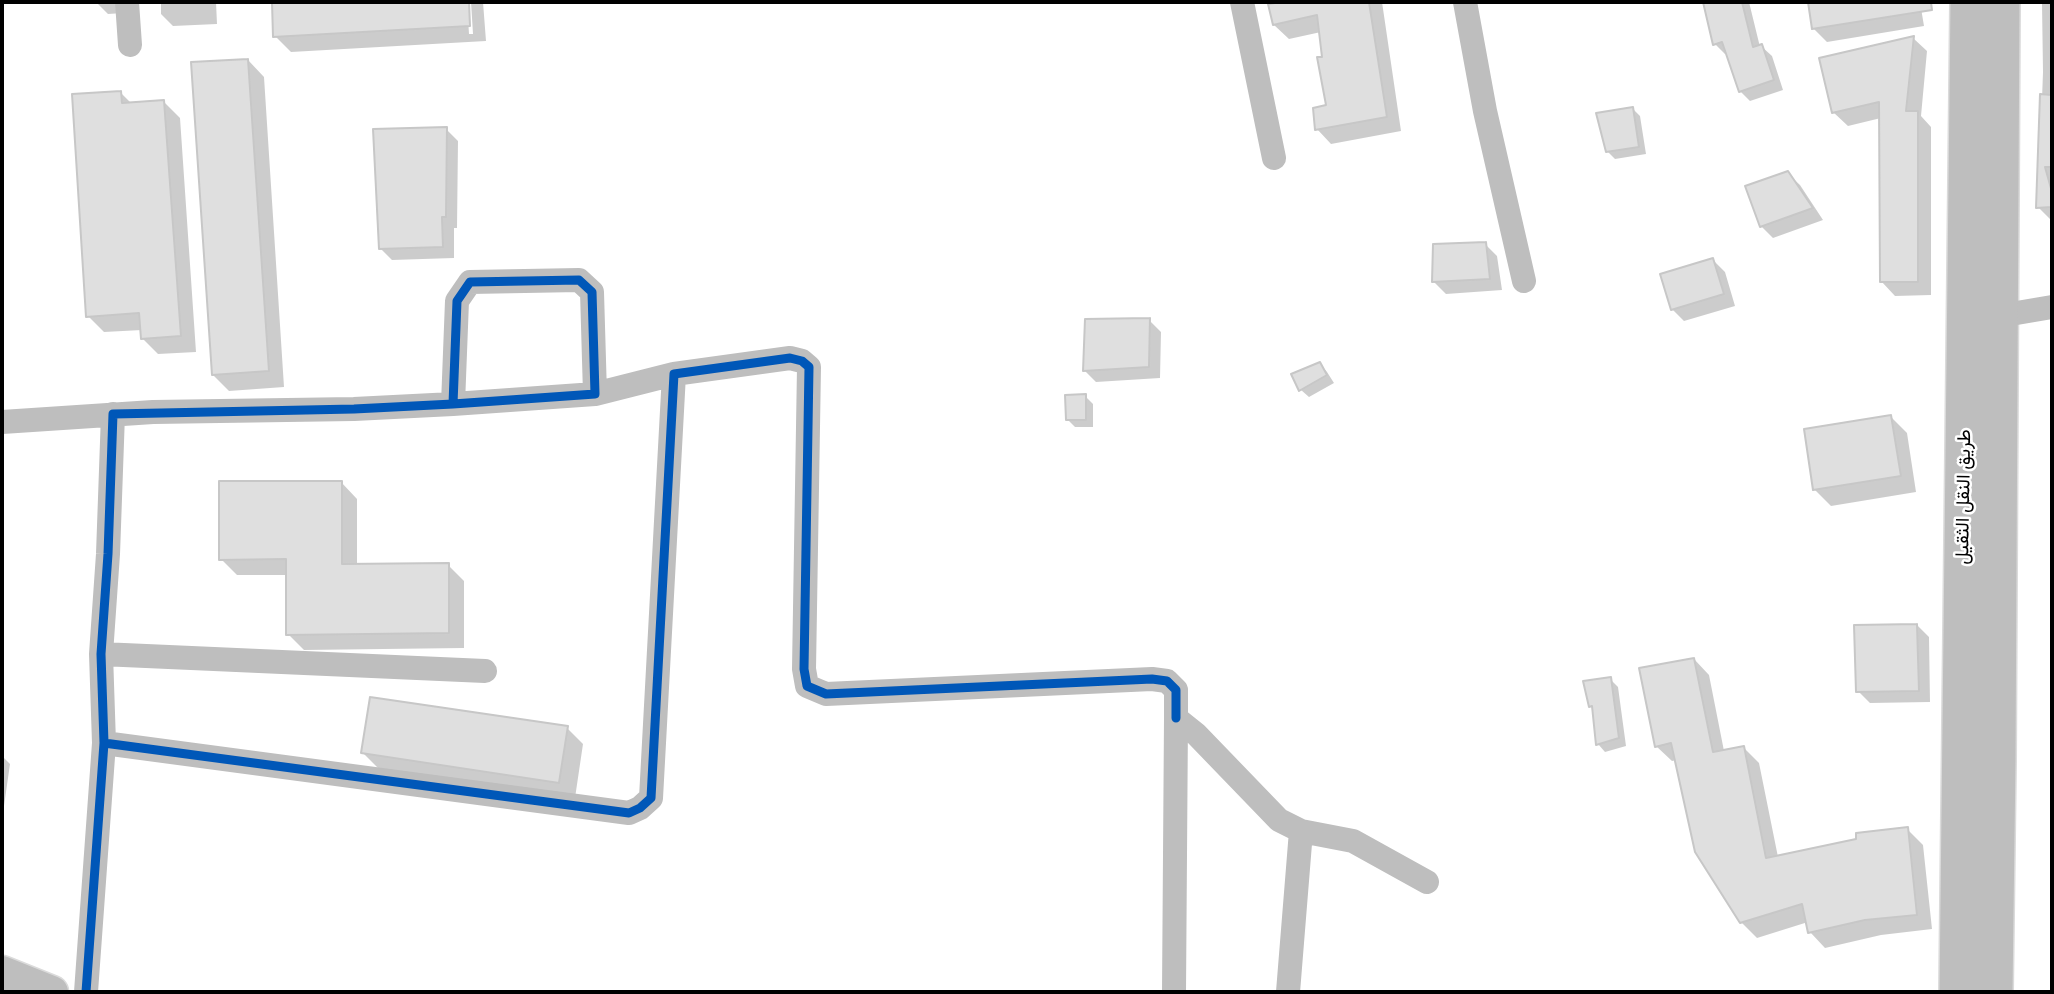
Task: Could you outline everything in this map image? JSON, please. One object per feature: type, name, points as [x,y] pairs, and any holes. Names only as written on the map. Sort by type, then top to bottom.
[{"type":"highway","name":"طريق النقل الثقيل","points":[[1958,992],[1969,2]]},
{"type":"highway","name":"طريق النقل الثقيل","points":[[1994,992],[2001,2]]},
{"type":"main road","points":[[2,972],[52,992]]},
{"type":"street","points":[[127,2],[130,45]]},
{"type":"street","points":[[1242,2],[1274,158]]},
{"type":"street","points":[[1465,2],[1485,111],[1524,281]]},
{"type":"street","points":[[453,404],[457,301],[470,282],[579,279],[592,292],[596,394]]},
{"type":"street","points":[[1999,316],[2052,307]]},
{"type":"street","points":[[2,422],[113,414],[354,410],[596,394],[674,373],[790,358],[802,361],[809,367],[804,669],[807,686],[826,694],[1152,679],[1167,681],[1176,690],[1174,992]]},
{"type":"street","points":[[104,743],[629,813],[640,808],[651,798],[674,373]]},
{"type":"street","points":[[86,992],[104,743],[101,654],[113,414]]},
{"type":"street","points":[[101,654],[485,671]]},
{"type":"street","points":[[1176,718],[1196,734],[1279,820],[1301,831],[1353,841],[1427,882]]},
{"type":"street","points":[[1288,992],[1301,831]]},
{"type":"building","points":[[272,2],[469,2],[470,26],[273,37]]},
{"type":"building","points":[[1369,2],[1387,117],[1315,130],[1313,108],[1326,105],[1317,57],[1322,57],[1317,15],[1273,25],[1268,4]]},
{"type":"building","points":[[1703,2],[1742,2],[1753,47],[1762,44],[1774,80],[1739,92],[1722,42],[1713,45]]},
{"type":"building","points":[[1808,2],[1931,2],[1932,10],[1812,29]]},
{"type":"building","points":[[1914,36],[1906,111],[1918,111],[1918,282],[1880,282],[1879,102],[1832,113],[1819,58]]},
{"type":"building","points":[[248,59],[269,371],[212,375],[191,62]]},
{"type":"building","points":[[121,91],[122,103],[164,100],[181,336],[141,339],[139,313],[86,317],[72,94]]},
{"type":"building","points":[[2040,94],[2052,95],[2052,167],[2045,167],[2052,192],[2052,207],[2036,208]]},
{"type":"building","points":[[1633,107],[1639,147],[1606,152],[1596,113]]},
{"type":"building","points":[[447,127],[443,247],[379,249],[373,129]]},
{"type":"building","points":[[1788,171],[1813,208],[1760,227],[1745,186]]},
{"type":"building","points":[[1486,242],[1490,279],[1432,282],[1433,244]]},
{"type":"building","points":[[1713,258],[1724,294],[1671,310],[1660,274]]},
{"type":"building","points":[[1150,318],[1149,367],[1083,371],[1085,319]]},
{"type":"building","points":[[1320,362],[1327,375],[1299,391],[1291,374]]},
{"type":"building","points":[[1086,394],[1086,420],[1066,420],[1065,395]]},
{"type":"building","points":[[1891,415],[1901,476],[1813,490],[1804,429]]},
{"type":"building","points":[[219,481],[342,481],[342,564],[449,563],[449,633],[286,635],[286,559],[219,560]]},
{"type":"building","points":[[1917,624],[1919,691],[1856,692],[1854,625]]},
{"type":"building","points":[[1694,658],[1713,752],[1744,746],[1766,858],[1856,839],[1856,833],[1908,827],[1917,915],[1865,920],[1808,933],[1802,904],[1740,923],[1695,852],[1671,743],[1655,747],[1639,668]]},
{"type":"building","points":[[1611,677],[1619,738],[1596,745],[1592,706],[1589,707],[1583,681]]},
{"type":"building","points":[[370,697],[568,726],[559,783],[361,753]]},
{"type":"cycle path","points":[[86,992],[104,743],[101,654],[113,414],[354,409],[453,404],[595,394],[592,292],[579,280],[470,282],[457,301],[453,404]]},
{"type":"cycle path","points":[[104,743],[629,813],[640,808],[651,798],[674,374],[790,358],[802,361],[809,367],[804,669],[807,686],[826,694],[1152,679],[1167,681],[1176,690],[1176,718]]}]
